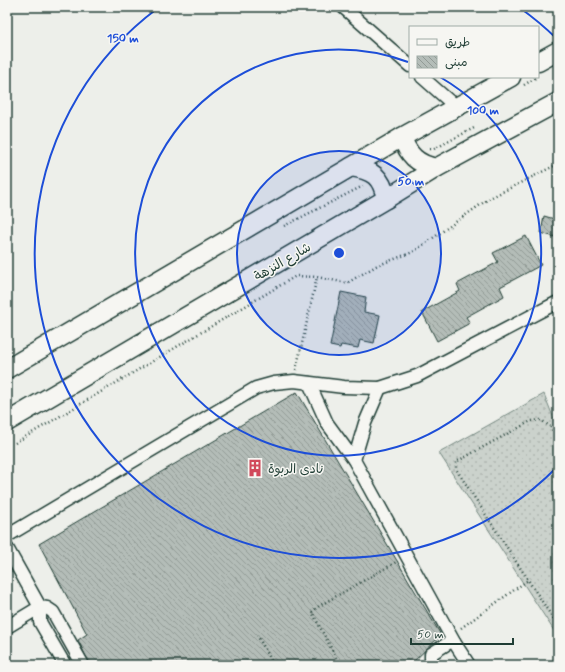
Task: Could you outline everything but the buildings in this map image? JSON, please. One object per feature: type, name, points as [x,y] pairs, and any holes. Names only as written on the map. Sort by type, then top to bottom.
[{"type":"main road","points":[[539,61],[558,51]]},
{"type":"main road","points":[[7,369],[402,137],[509,78]]},
{"type":"main road","name":"شارع النزهة","points":[[7,422],[386,199],[436,168],[558,102]]},
{"type":"main road","points":[[402,137],[406,149],[413,159],[424,165],[436,168]]},
{"type":"main road","points":[[351,167],[364,169],[376,176],[384,186],[386,199]]},
{"type":"street","points":[[343,7],[409,65]]},
{"type":"street","points":[[423,78],[456,107]]},
{"type":"street","points":[[7,536],[256,388],[274,383],[294,381],[344,387],[380,388],[417,376],[558,302]]},
{"type":"street","points":[[308,383],[327,423],[354,460],[452,639],[469,665]]},
{"type":"street","points":[[354,460],[365,423],[380,388]]},
{"type":"street","points":[[7,548],[40,607],[40,622],[64,665]]},
{"type":"street","points":[[7,627],[40,607],[47,608],[53,612],[82,665]]},
{"type":"street","points":[[432,665],[430,660],[432,654],[452,639]]},
{"type":"path","points":[[425,146],[429,149],[434,149],[475,128]]},
{"type":"path","points":[[15,443],[296,276],[317,277],[347,283],[376,266],[412,252],[490,198],[558,164]]},
{"type":"path","points":[[294,381],[317,277]]},
{"type":"path","points":[[558,441],[552,427],[541,420],[531,421],[456,462],[456,469],[558,626]]},
{"type":"path","points":[[340,665],[312,612],[319,606],[407,556]]},
{"type":"path","points":[[452,639],[528,580]]},
{"type":"path","points":[[257,635],[274,665]]},
{"type":"shaded area","points":[[544,394],[558,429],[558,637],[439,453]]},
{"type":"place","name":"نادى الربوة","points":[[255,468]]}]
